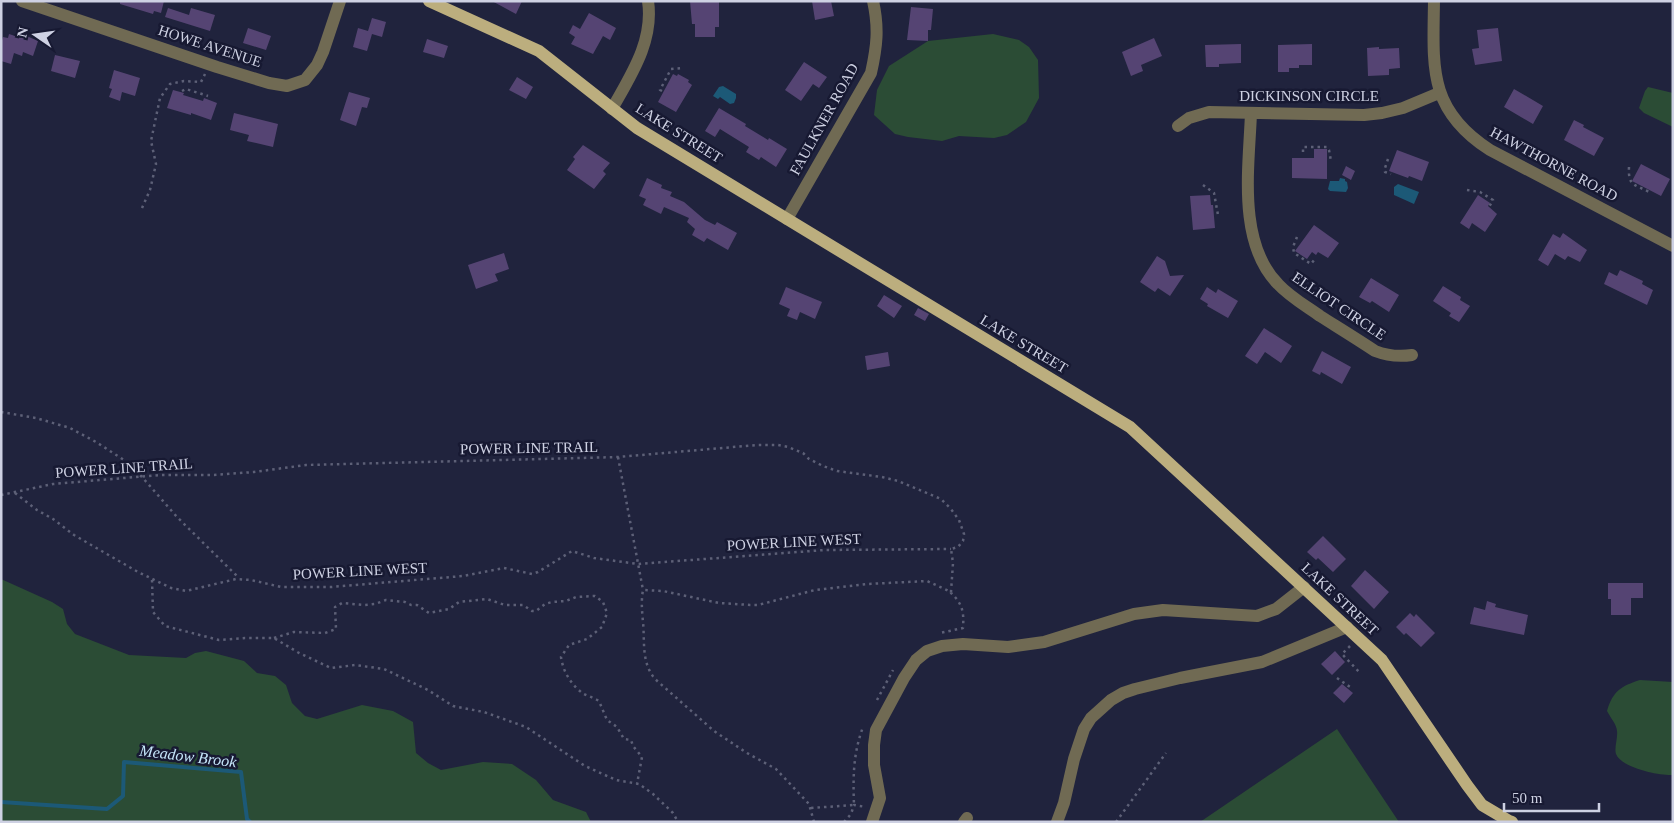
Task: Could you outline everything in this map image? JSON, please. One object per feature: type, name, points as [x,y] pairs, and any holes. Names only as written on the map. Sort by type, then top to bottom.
[{"type":"main road","name":"LAKE STREET","points":[[429,1],[538,51],[637,128],[1130,427],[1382,660],[1482,805],[1512,822]]},
{"type":"street","name":"HOWE AVENUE","points":[[22,1],[284,86],[302,82],[319,61],[340,1]]},
{"type":"street","points":[[612,108],[640,59],[649,23],[648,1]]},
{"type":"street","name":"FAULKNER ROAD","points":[[786,218],[871,73],[876,50],[877,20],[873,1]]},
{"type":"street","name":"HAWTHORNE ROAD","points":[[1434,1],[1434,70],[1439,93],[1448,111],[1460,127],[1482,145],[1673,246]]},
{"type":"street","name":"DICKINSON CIRCLE","points":[[1178,126],[1194,116],[1209,112],[1344,115],[1382,113],[1403,108],[1439,93]]},
{"type":"street","name":"ELLIOT CIRCLE","points":[[1251,113],[1248,200],[1250,225],[1257,251],[1269,274],[1277,284],[1298,301],[1375,351],[1387,356],[1412,355]]},
{"type":"street","points":[[872,822],[880,798],[874,764],[876,730],[904,678],[916,660],[927,652],[942,646],[964,644],[1008,647],[1044,642],[1124,617],[1163,610],[1257,616],[1276,609],[1304,587]]},
{"type":"street","points":[[1057,822],[1084,729],[1091,718],[1117,696],[1135,689],[1180,678],[1262,662],[1347,627]]},
{"type":"path","points":[[142,208],[150,190],[156,164],[151,141],[160,98],[170,84],[184,81],[201,82],[212,64]]},
{"type":"path","points":[[662,91],[660,90],[671,69],[683,68]]},
{"type":"path","points":[[182,91],[186,89],[208,96]]},
{"type":"path","points":[[1303,152],[1303,147],[1327,147],[1331,161]]},
{"type":"path","points":[[1388,158],[1385,168],[1386,172],[1391,174]]},
{"type":"path","points":[[1629,167],[1629,179],[1631,182],[1649,192]]},
{"type":"path","points":[[1203,185],[1216,196],[1218,215]]},
{"type":"path","points":[[1467,190],[1480,192],[1493,200],[1490,207]]},
{"type":"path","points":[[1297,237],[1293,247],[1294,253],[1311,264],[1315,259]]},
{"type":"path","points":[[1,412],[36,418],[70,428],[124,460],[142,477],[177,517],[240,579]]},
{"type":"path","name":"POWER LINE TRAIL","points":[[1,495],[53,484],[191,474],[214,475],[254,472],[306,464],[618,457],[757,445],[778,445],[803,453],[809,459],[837,471],[882,477],[940,499],[955,514],[964,534],[963,541],[958,547],[951,549]]},
{"type":"path","points":[[618,457],[643,590],[644,655],[648,671],[714,731],[747,753],[776,769],[810,804],[814,822]]},
{"type":"path","name":"POWER LINE WEST","points":[[14,492],[74,535],[158,583],[186,591],[240,579],[280,587],[331,587],[463,576],[504,568],[532,574],[572,551],[594,558],[638,564],[825,550],[951,549]]},
{"type":"path","points":[[938,634],[964,628],[964,613],[960,602],[951,593],[953,569],[951,549]]},
{"type":"path","points":[[152,580],[153,612],[165,626],[219,640],[274,638],[294,632],[325,633],[336,628],[335,608],[342,603],[364,605],[386,600],[405,602],[429,613],[449,609],[459,602],[487,599],[505,605],[523,605],[532,611],[536,611],[545,604],[552,602],[566,601],[576,597],[595,596],[603,602],[607,613],[602,627],[587,638],[569,645],[561,657],[563,667],[567,676],[581,692],[599,701],[607,720],[617,727],[624,738],[631,740],[633,746],[642,757],[637,784]]},
{"type":"path","points":[[643,590],[663,591],[719,603],[750,605],[758,605],[824,588],[868,584],[927,581],[952,592]]},
{"type":"path","points":[[274,638],[298,653],[331,668],[355,665],[384,669],[428,690],[453,706],[484,712],[526,727],[585,766],[616,780],[637,784],[653,794],[673,813],[678,822]]},
{"type":"path","points":[[1359,638],[1342,654],[1361,674]]},
{"type":"path","points":[[876,702],[884,683],[897,665]]},
{"type":"path","points":[[1337,678],[1350,687]]},
{"type":"path","points":[[844,822],[851,814],[854,805],[853,765],[858,739],[864,724]]},
{"type":"path","points":[[1116,822],[1166,753]]},
{"type":"path","points":[[811,808],[854,805]]},
{"type":"green space","points":[[993,34],[1019,40],[1029,47],[1038,60],[1039,98],[1026,122],[1007,135],[994,138],[959,136],[942,141],[908,137],[895,134],[874,115],[877,90],[889,66],[928,41]]},
{"type":"green space","points":[[1648,87],[1673,93],[1673,127],[1644,113],[1639,108]]},
{"type":"green space","points":[[1,579],[52,602],[63,609],[67,624],[75,634],[129,655],[186,658],[195,653],[206,651],[244,661],[257,673],[275,676],[286,685],[292,703],[305,716],[317,719],[362,705],[393,711],[413,722],[416,753],[428,763],[441,770],[483,762],[512,764],[536,780],[553,800],[586,812],[591,822],[1,822]]},
{"type":"green space","points":[[1640,680],[1673,682],[1673,775],[1660,774],[1633,767],[1619,759],[1616,754],[1617,729],[1607,711],[1612,699],[1619,690]]},
{"type":"green space","points":[[1337,729],[1399,822],[1200,822]]},
{"type":"water","points":[[723,86],[736,94],[734,103],[730,104],[720,97],[718,99],[713,96],[719,87]]},
{"type":"water","points":[[1340,178],[1345,179],[1347,182],[1348,188],[1346,192],[1330,191],[1328,189],[1330,181],[1339,181]]},
{"type":"water","points":[[1398,184],[1419,192],[1414,204],[1394,195],[1394,187]]},
{"type":"building","points":[[120,1],[164,1],[161,13],[154,11],[153,14],[120,4]]},
{"type":"building","points":[[492,1],[522,1],[516,14]]},
{"type":"building","points":[[690,1],[719,1],[719,27],[715,27],[715,37],[695,37],[695,24],[692,24]]},
{"type":"building","points":[[812,1],[831,1],[834,16],[815,20]]},
{"type":"building","points":[[911,7],[933,9],[931,30],[928,30],[928,41],[907,40]]},
{"type":"building","points":[[168,8],[189,15],[191,8],[215,15],[210,31],[165,17]]},
{"type":"building","points":[[589,13],[616,28],[610,40],[603,36],[593,54],[571,44],[575,37],[569,33],[573,25],[580,29]]},
{"type":"building","points":[[372,18],[386,22],[382,37],[372,34],[367,51],[353,47],[358,28],[368,31]]},
{"type":"building","points":[[248,28],[271,36],[266,50],[243,43]]},
{"type":"building","points":[[1498,28],[1502,61],[1475,65],[1472,49],[1479,48],[1477,30]]},
{"type":"building","points":[[9,34],[21,38],[22,34],[38,41],[33,56],[23,52],[22,56],[14,53],[11,64],[1,61],[3,37],[8,38]]},
{"type":"building","points":[[1154,38],[1162,56],[1141,65],[1143,71],[1131,76],[1122,52]]},
{"type":"building","points":[[427,39],[448,46],[444,58],[423,52]]},
{"type":"building","points":[[1241,44],[1241,63],[1219,64],[1219,67],[1206,67],[1205,45]]},
{"type":"building","points":[[1312,44],[1312,65],[1299,65],[1299,68],[1289,68],[1289,72],[1278,72],[1278,45]]},
{"type":"building","points":[[1379,47],[1379,49],[1399,48],[1400,68],[1389,69],[1389,75],[1368,76],[1367,48]]},
{"type":"building","points":[[55,55],[80,61],[75,78],[51,71]]},
{"type":"building","points":[[804,62],[827,77],[819,88],[813,84],[801,101],[785,90]]},
{"type":"building","points":[[114,70],[140,78],[135,96],[122,92],[120,101],[109,97],[112,89],[109,88]]},
{"type":"building","points":[[673,74],[677,76],[678,74],[689,80],[688,82],[692,85],[676,112],[658,102]]},
{"type":"building","points":[[517,77],[533,87],[526,99],[509,90]]},
{"type":"building","points":[[1514,89],[1543,106],[1533,124],[1504,107]]},
{"type":"building","points":[[173,90],[203,101],[204,98],[217,103],[211,120],[167,108]]},
{"type":"building","points":[[349,92],[370,98],[367,108],[362,107],[356,126],[340,120]]},
{"type":"building","points":[[719,108],[768,140],[769,138],[787,149],[776,167],[761,157],[759,160],[746,152],[749,147],[720,129],[715,137],[705,131]]},
{"type":"building","points":[[234,113],[278,124],[273,147],[247,141],[249,135],[230,130]]},
{"type":"building","points":[[1574,120],[1604,138],[1594,156],[1564,140]]},
{"type":"building","points":[[583,145],[610,163],[603,171],[606,174],[594,189],[567,170],[575,159],[573,157]]},
{"type":"building","points":[[1314,149],[1327,149],[1327,179],[1292,178],[1292,158],[1314,158]]},
{"type":"building","points":[[1397,150],[1429,162],[1422,181],[1389,171]]},
{"type":"building","points":[[1641,164],[1670,179],[1661,196],[1632,181]]},
{"type":"building","points":[[1346,166],[1355,171],[1351,180],[1342,175]]},
{"type":"building","points":[[647,178],[662,185],[661,188],[672,192],[670,196],[684,202],[705,220],[715,225],[717,222],[737,233],[728,250],[707,238],[704,242],[692,235],[695,229],[687,222],[689,218],[664,207],[661,214],[643,205],[646,199],[639,196]]},
{"type":"building","points":[[1210,195],[1215,228],[1193,230],[1190,196]]},
{"type":"building","points":[[1478,195],[1490,203],[1488,206],[1497,214],[1485,232],[1472,223],[1469,229],[1460,223]]},
{"type":"building","points":[[1314,225],[1339,243],[1328,258],[1318,252],[1316,255],[1312,252],[1307,259],[1295,251]]},
{"type":"building","points":[[1563,233],[1587,250],[1580,262],[1568,256],[1565,260],[1555,254],[1548,266],[1538,260],[1553,234],[1560,238]]},
{"type":"building","points":[[504,253],[509,269],[495,274],[498,281],[476,289],[468,265]]},
{"type":"building","points":[[1157,256],[1165,261],[1170,276],[1184,275],[1170,296],[1158,288],[1155,292],[1140,282]]},
{"type":"building","points":[[1620,270],[1643,281],[1642,284],[1653,290],[1647,305],[1604,284],[1609,272],[1617,276]]},
{"type":"building","points":[[1371,278],[1399,295],[1389,312],[1372,301],[1370,303],[1359,297]]},
{"type":"building","points":[[1443,286],[1461,297],[1460,300],[1470,306],[1459,322],[1449,316],[1451,313],[1433,301]]},
{"type":"building","points":[[786,287],[822,302],[815,319],[800,312],[797,320],[787,316],[790,309],[779,304]]},
{"type":"building","points":[[1207,287],[1216,293],[1218,289],[1238,301],[1228,318],[1207,306],[1208,304],[1200,299]]},
{"type":"building","points":[[884,295],[902,306],[894,318],[877,306]]},
{"type":"building","points":[[918,308],[929,314],[925,321],[914,315]]},
{"type":"building","points":[[1264,328],[1292,346],[1281,363],[1265,352],[1257,364],[1245,356]]},
{"type":"building","points":[[1322,351],[1351,367],[1342,384],[1321,372],[1320,375],[1312,371]]},
{"type":"building","points":[[888,352],[890,366],[867,370],[865,356]]},
{"type":"building","points":[[1323,536],[1346,559],[1333,572],[1318,558],[1316,560],[1307,552]]},
{"type":"building","points":[[1365,570],[1389,592],[1374,609],[1351,586]]},
{"type":"building","points":[[1608,583],[1643,583],[1643,598],[1631,598],[1631,615],[1611,615]]},
{"type":"building","points":[[1487,601],[1496,604],[1495,607],[1528,615],[1524,635],[1470,624],[1474,607],[1485,610]]},
{"type":"building","points":[[1410,613],[1414,617],[1416,614],[1435,633],[1421,647],[1406,633],[1404,635],[1396,627]]},
{"type":"building","points":[[1335,651],[1345,662],[1332,675],[1321,664]]},
{"type":"building","points":[[1342,684],[1353,693],[1344,703],[1333,693]]},
{"type":"waterway","name":"Meadow Brook","points":[[1,802],[107,809],[123,796],[124,762],[241,772],[247,819],[250,822]]}]
